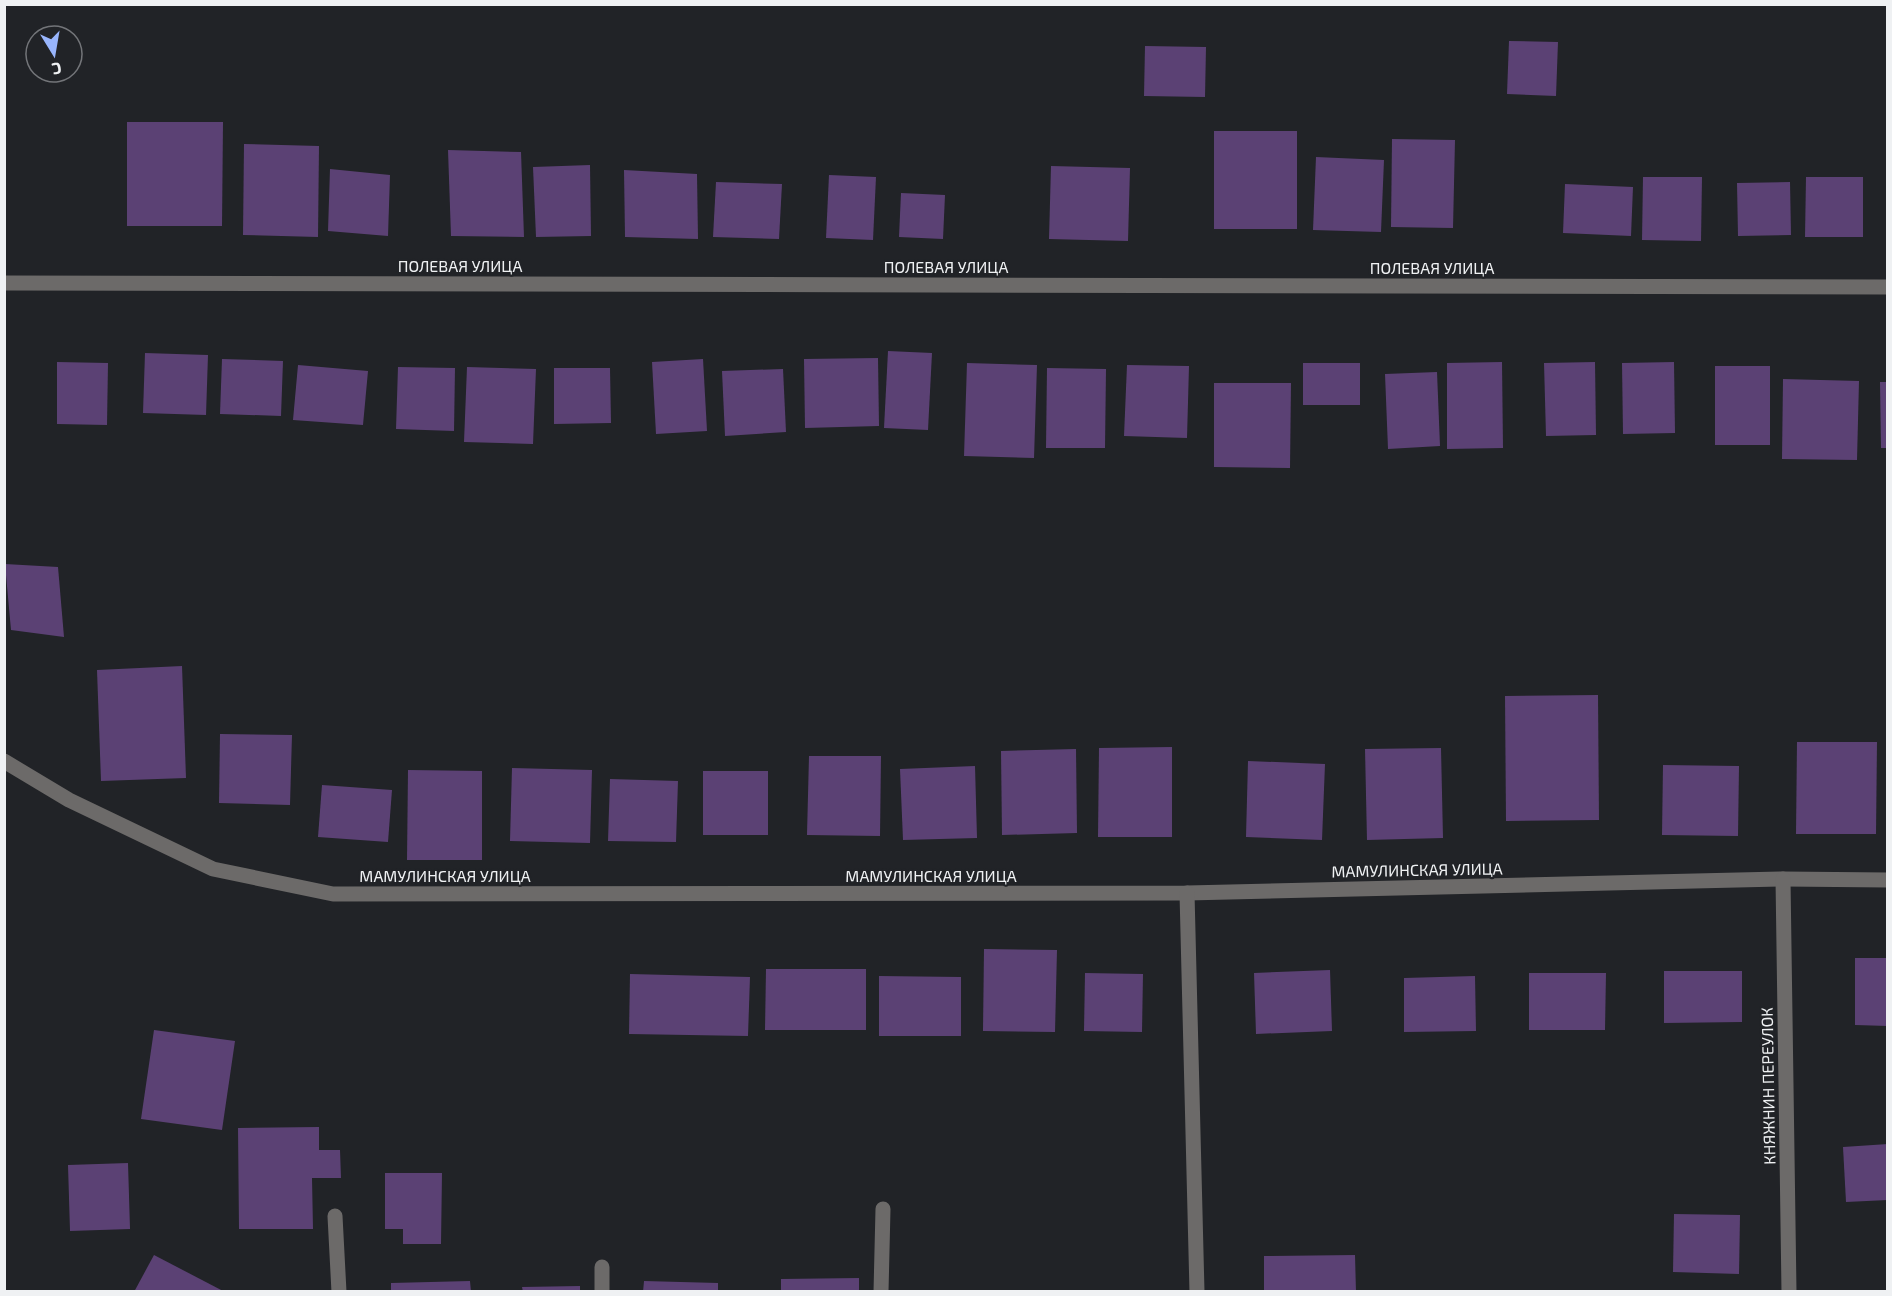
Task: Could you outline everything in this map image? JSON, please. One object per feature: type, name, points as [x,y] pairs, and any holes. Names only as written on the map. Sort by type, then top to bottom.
[{"type":"street","name":"ПОЛЕВАЯ УЛИЦА","points":[[4,283],[1887,287]]},
{"type":"street","name":"МАМУЛИНСКАЯ УЛИЦА","points":[[4,761],[69,800],[213,869],[333,894],[1187,893],[1783,879],[1887,880]]},
{"type":"street","name":"КНЯЖНИН ПЕРЕУЛОК","points":[[1783,879],[1789,1292]]},
{"type":"street","points":[[1187,893],[1197,1292]]},
{"type":"street","points":[[881,1292],[883,1209]]},
{"type":"street","points":[[335,1215],[339,1292]]},
{"type":"street","points":[[602,1267],[602,1292]]},
{"type":"building","points":[[1509,41],[1558,42],[1556,96],[1507,94]]},
{"type":"building","points":[[1145,46],[1206,47],[1205,97],[1144,96]]},
{"type":"building","points":[[127,122],[223,122],[222,226],[127,226]]},
{"type":"building","points":[[1214,131],[1297,131],[1297,229],[1214,229]]},
{"type":"building","points":[[1392,139],[1455,140],[1453,228],[1391,227]]},
{"type":"building","points":[[244,144],[319,146],[318,237],[243,235]]},
{"type":"building","points":[[448,150],[521,152],[524,237],[451,236]]},
{"type":"building","points":[[1316,157],[1384,160],[1381,232],[1313,230]]},
{"type":"building","points":[[590,165],[591,236],[536,237],[533,167]]},
{"type":"building","points":[[1051,166],[1130,168],[1128,241],[1049,239]]},
{"type":"building","points":[[330,169],[390,175],[388,236],[328,231]]},
{"type":"building","points":[[624,170],[697,174],[698,239],[625,237]]},
{"type":"building","points":[[829,175],[876,177],[873,240],[826,238]]},
{"type":"building","points":[[1643,177],[1702,177],[1701,241],[1642,240]]},
{"type":"building","points":[[1806,177],[1863,177],[1863,237],[1805,237]]},
{"type":"building","points":[[716,182],[782,184],[779,239],[713,237]]},
{"type":"building","points":[[1790,182],[1791,235],[1738,236],[1737,183]]},
{"type":"building","points":[[1565,184],[1633,187],[1631,236],[1563,233]]},
{"type":"building","points":[[901,193],[945,195],[943,239],[899,237]]},
{"type":"building","points":[[888,351],[932,353],[928,430],[884,428]]},
{"type":"building","points":[[145,353],[208,355],[206,415],[143,413]]},
{"type":"building","points":[[878,358],[879,426],[805,428],[804,359]]},
{"type":"building","points":[[222,359],[283,361],[281,416],[220,414]]},
{"type":"building","points":[[703,359],[707,431],[656,434],[652,362]]},
{"type":"building","points":[[57,362],[108,363],[107,425],[57,424]]},
{"type":"building","points":[[1502,362],[1503,448],[1447,449],[1447,363]]},
{"type":"building","points":[[1595,362],[1596,435],[1546,436],[1544,363]]},
{"type":"building","points":[[1674,362],[1675,433],[1623,434],[1622,363]]},
{"type":"building","points":[[967,363],[1037,365],[1034,458],[964,456]]},
{"type":"building","points":[[1303,363],[1360,363],[1360,405],[1303,405]]},
{"type":"building","points":[[298,365],[368,371],[363,425],[293,420]]},
{"type":"building","points":[[1127,365],[1189,366],[1187,438],[1124,436]]},
{"type":"building","points":[[1715,366],[1770,366],[1770,445],[1715,445]]},
{"type":"building","points":[[398,367],[455,368],[454,431],[396,429]]},
{"type":"building","points":[[467,367],[536,369],[533,444],[464,442]]},
{"type":"building","points":[[554,368],[610,368],[611,423],[554,424]]},
{"type":"building","points":[[1047,368],[1106,369],[1105,448],[1046,448]]},
{"type":"building","points":[[783,369],[786,432],[725,436],[722,371]]},
{"type":"building","points":[[1437,372],[1440,446],[1388,449],[1385,374]]},
{"type":"building","points":[[1783,379],[1859,381],[1857,460],[1782,459]]},
{"type":"building","points":[[1880,382],[1888,382],[1888,448],[1881,448]]},
{"type":"building","points":[[1214,383],[1291,383],[1290,468],[1214,467]]},
{"type":"building","points":[[5,564],[58,567],[64,637],[11,630]]},
{"type":"building","points":[[182,666],[186,778],[101,781],[97,670]]},
{"type":"building","points":[[1598,695],[1599,820],[1506,821],[1505,696]]},
{"type":"building","points":[[220,734],[292,735],[290,805],[219,803]]},
{"type":"building","points":[[1797,742],[1877,742],[1876,834],[1796,834]]},
{"type":"building","points":[[1172,747],[1172,837],[1098,837],[1099,748]]},
{"type":"building","points":[[1441,748],[1443,838],[1367,840],[1365,749]]},
{"type":"building","points":[[1076,749],[1077,833],[1002,835],[1001,751]]},
{"type":"building","points":[[809,756],[881,756],[880,836],[807,835]]},
{"type":"building","points":[[1248,761],[1325,764],[1322,840],[1246,837]]},
{"type":"building","points":[[1663,765],[1739,766],[1738,836],[1662,835]]},
{"type":"building","points":[[975,766],[977,838],[903,840],[900,769]]},
{"type":"building","points":[[512,768],[592,770],[590,843],[510,841]]},
{"type":"building","points":[[408,770],[482,771],[482,860],[407,860]]},
{"type":"building","points":[[703,771],[768,771],[768,835],[703,835]]},
{"type":"building","points":[[610,779],[678,781],[676,842],[608,841]]},
{"type":"building","points":[[322,785],[392,790],[388,842],[318,837]]},
{"type":"building","points":[[984,949],[1057,950],[1055,1032],[983,1031]]},
{"type":"building","points":[[1855,958],[1888,958],[1888,1026],[1855,1025]]},
{"type":"building","points":[[766,969],[866,969],[866,1030],[765,1030]]},
{"type":"building","points":[[1330,970],[1332,1031],[1256,1034],[1254,973]]},
{"type":"building","points":[[1664,971],[1742,971],[1742,1022],[1664,1023]]},
{"type":"building","points":[[1085,973],[1143,974],[1142,1032],[1084,1031]]},
{"type":"building","points":[[1529,973],[1606,973],[1605,1030],[1529,1030]]},
{"type":"building","points":[[630,974],[750,977],[748,1036],[629,1034]]},
{"type":"building","points":[[879,976],[961,977],[961,1036],[879,1036]]},
{"type":"building","points":[[1475,976],[1476,1031],[1404,1032],[1404,978]]},
{"type":"building","points":[[154,1030],[235,1041],[222,1130],[141,1119]]},
{"type":"building","points":[[319,1127],[319,1150],[340,1150],[341,1178],[312,1178],[313,1229],[239,1229],[238,1128]]},
{"type":"building","points":[[1888,1144],[1888,1200],[1846,1202],[1843,1147]]},
{"type":"building","points":[[128,1163],[130,1229],[70,1231],[68,1165]]},
{"type":"building","points":[[385,1173],[442,1173],[441,1244],[403,1244],[403,1229],[385,1229]]},
{"type":"building","points":[[1674,1214],[1740,1215],[1739,1274],[1673,1272]]},
{"type":"building","points":[[154,1255],[225,1292],[134,1292]]},
{"type":"building","points":[[1355,1255],[1356,1292],[1264,1292],[1264,1256]]},
{"type":"building","points":[[859,1278],[859,1292],[781,1292],[781,1279]]},
{"type":"building","points":[[470,1281],[471,1292],[391,1292],[391,1283]]},
{"type":"building","points":[[644,1281],[718,1283],[718,1292],[643,1292]]},
{"type":"building","points":[[580,1286],[580,1292],[523,1292],[522,1287]]}]
